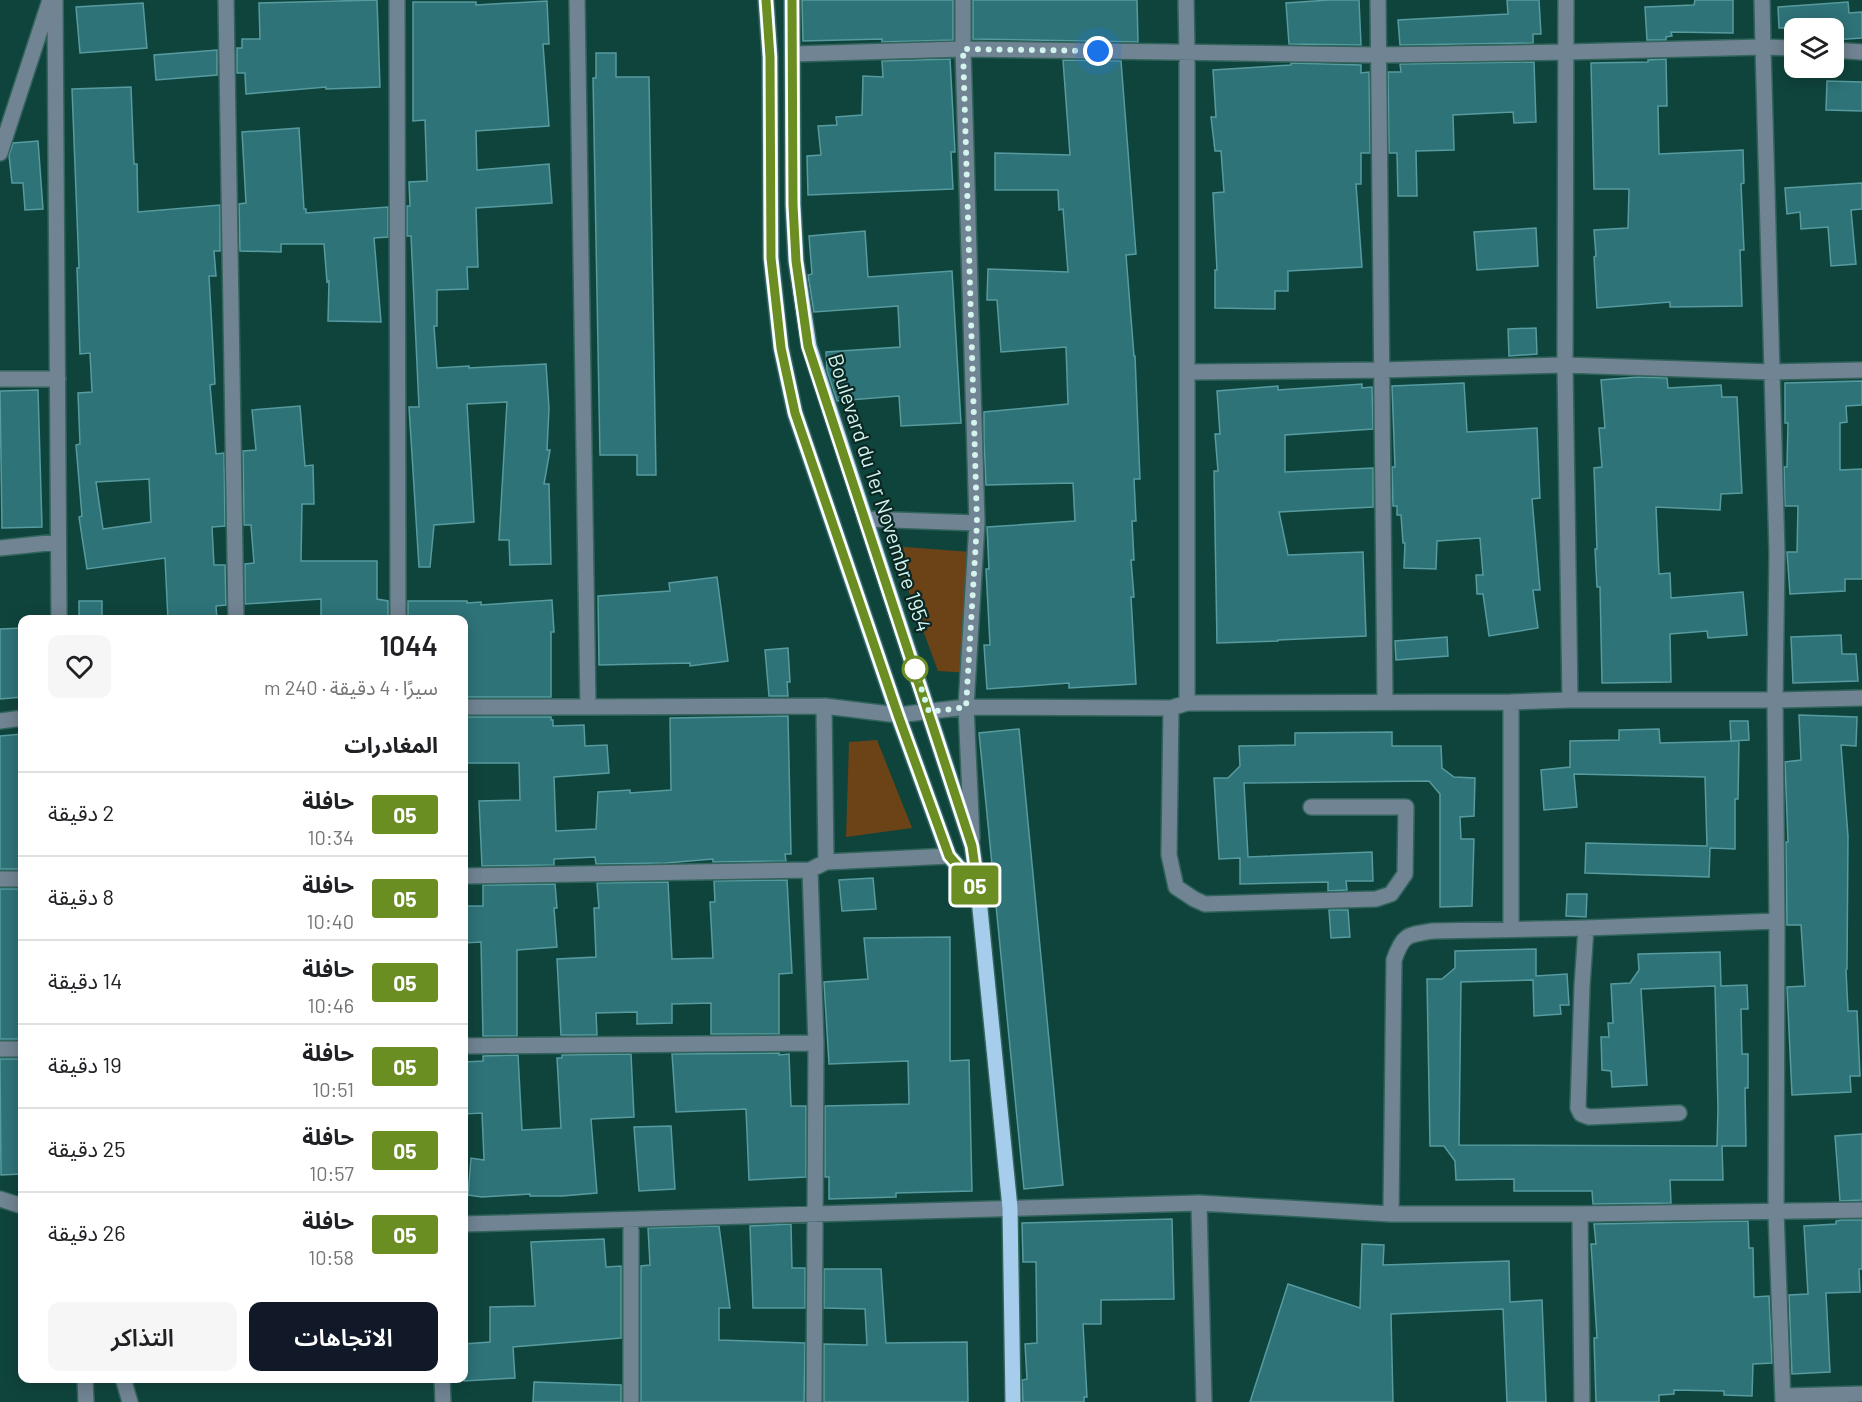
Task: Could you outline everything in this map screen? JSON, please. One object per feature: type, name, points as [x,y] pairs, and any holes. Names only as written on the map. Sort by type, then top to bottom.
[{"type":"main road","points":[[766,0],[770,57],[771,258],[781,348],[795,413],[898,715],[949,856],[978,889]]},
{"type":"main road","name":"Boulevard du 1er Novembre 1954","points":[[792,0],[793,205],[796,261],[808,346],[972,846],[1010,1208],[1013,1402]]},
{"type":"main road","points":[[770,57],[793,54]]},
{"type":"street","points":[[0,153],[50,0]]},
{"type":"street","points":[[55,0],[59,615]]},
{"type":"street","points":[[226,0],[236,615]]},
{"type":"street","points":[[397,0],[398,615]]},
{"type":"street","points":[[577,0],[588,707]]},
{"type":"street","points":[[963,0],[977,523],[966,707],[972,846]]},
{"type":"street","points":[[1186,0],[1187,703]]},
{"type":"street","points":[[1378,0],[1385,702]]},
{"type":"street","points":[[1566,0],[1565,365],[1570,700]]},
{"type":"street","points":[[1762,0],[1777,553],[1776,1212],[1784,1399],[1862,1394]]},
{"type":"street","points":[[793,54],[963,49],[1378,55],[1784,48]]},
{"type":"street","points":[[1844,51],[1862,52]]},
{"type":"street","points":[[1188,372],[1565,365],[1772,372],[1862,370]]},
{"type":"street","points":[[0,379],[58,379]]},
{"type":"street","points":[[865,519],[977,523]]},
{"type":"street","points":[[0,548],[58,542]]},
{"type":"street","points":[[468,707],[824,706],[898,715],[966,707],[1171,708],[1187,703],[1862,698]]},
{"type":"street","points":[[1511,702],[1511,929]]},
{"type":"street","points":[[824,706],[826,862]]},
{"type":"street","points":[[1171,708],[1169,855],[1176,887],[1194,900],[1205,904],[1310,902],[1376,899],[1391,894],[1405,874],[1406,807],[1311,807]]},
{"type":"street","points":[[0,721],[18,719]]},
{"type":"street","points":[[468,876],[810,870],[826,862],[949,856]]},
{"type":"street","points":[[810,870],[816,1043],[814,1402]]},
{"type":"street","points":[[0,879],[18,879]]},
{"type":"street","points":[[1391,1214],[1394,960],[1400,943],[1410,935],[1433,931],[1777,921]]},
{"type":"street","points":[[1586,928],[1578,1108],[1581,1114],[1589,1117],[1679,1113]]},
{"type":"street","points":[[468,1046],[816,1043]]},
{"type":"street","points":[[0,1049],[18,1049]]},
{"type":"street","points":[[0,1199],[18,1205]]},
{"type":"street","points":[[1199,1203],[1204,1402]]},
{"type":"street","points":[[468,1224],[1199,1203],[1391,1214],[1862,1210]]},
{"type":"street","points":[[1580,1214],[1582,1402]]},
{"type":"street","points":[[631,1220],[631,1402]]},
{"type":"street","points":[[85,1383],[86,1402]]},
{"type":"street","points":[[124,1383],[130,1402]]},
{"type":"street","points":[[442,1383],[442,1402]]},
{"type":"shaded area","points":[[892,546],[971,552],[970,673],[938,671]]},
{"type":"shaded area","points":[[877,740],[912,828],[846,837],[849,742]]},
{"type":"building","points":[[377,0],[380,87],[326,89],[326,87],[246,94],[245,73],[237,73],[237,48],[242,48],[242,39],[260,39],[259,3]]},
{"type":"building","points":[[802,0],[953,0],[953,40],[803,41]]},
{"type":"building","points":[[973,0],[1137,0],[1138,42],[973,39]]},
{"type":"building","points":[[1359,0],[1361,45],[1289,44],[1286,3]]},
{"type":"building","points":[[1507,0],[1539,0],[1541,34],[1533,34],[1533,43],[1400,45],[1398,20],[1508,14]]},
{"type":"building","points":[[1695,0],[1733,0],[1733,33],[1671,32],[1672,36],[1666,37],[1666,40],[1647,40],[1645,7],[1694,5]]},
{"type":"building","points":[[547,1],[549,44],[543,44],[549,126],[476,131],[477,170],[549,164],[552,203],[476,208],[478,267],[467,267],[468,289],[437,290],[437,326],[434,326],[437,368],[546,364],[549,408],[547,450],[550,450],[544,484],[549,484],[551,564],[510,565],[509,540],[499,540],[507,402],[467,404],[474,522],[434,525],[430,567],[419,567],[409,407],[419,407],[411,236],[407,236],[407,206],[410,206],[409,182],[427,181],[425,120],[413,121],[413,2],[476,2],[476,5]]},
{"type":"building","points":[[1848,2],[1849,13],[1862,12],[1862,38],[1844,39],[1844,18],[1784,18],[1784,28],[1779,28],[1778,7]]},
{"type":"building","points":[[143,3],[147,48],[80,53],[76,7]]},
{"type":"building","points":[[217,50],[217,75],[156,80],[154,55]]},
{"type":"building","points":[[596,53],[616,53],[616,77],[649,77],[656,475],[637,475],[637,455],[600,455],[593,78],[596,78]]},
{"type":"building","points":[[950,59],[955,152],[951,152],[953,189],[808,195],[807,156],[821,155],[818,126],[837,125],[836,117],[862,115],[863,76],[883,77],[882,61]]},
{"type":"building","points":[[1666,59],[1667,106],[1658,106],[1659,154],[1743,150],[1744,183],[1741,184],[1744,250],[1740,250],[1742,306],[1670,307],[1670,302],[1597,308],[1594,230],[1628,228],[1629,189],[1594,189],[1591,63],[1648,62],[1648,60]]},
{"type":"building","points":[[1063,60],[1121,61],[1136,254],[1126,255],[1135,356],[1140,479],[1134,479],[1136,521],[1132,521],[1134,560],[1131,560],[1136,684],[1069,688],[1069,683],[987,689],[984,645],[990,645],[986,569],[989,569],[987,527],[1075,521],[1073,483],[986,485],[984,442],[984,412],[1068,404],[1066,347],[1001,352],[997,300],[987,300],[988,269],[1068,272],[1063,209],[1059,210],[1058,190],[995,190],[995,153],[1070,155]]},
{"type":"building","points":[[1534,62],[1536,122],[1514,123],[1513,112],[1453,115],[1454,150],[1416,151],[1417,196],[1398,196],[1397,153],[1389,153],[1388,72],[1401,72],[1400,64]]},
{"type":"building","points":[[1291,63],[1361,65],[1361,73],[1369,72],[1370,153],[1361,153],[1361,184],[1356,184],[1362,267],[1288,271],[1288,291],[1275,291],[1275,309],[1215,308],[1215,270],[1217,270],[1213,193],[1224,192],[1221,151],[1215,151],[1211,117],[1216,117],[1213,70],[1291,65]]},
{"type":"building","points":[[1827,81],[1862,82],[1862,111],[1826,110]]},
{"type":"building","points":[[131,87],[138,212],[220,205],[220,251],[214,251],[216,276],[209,276],[215,384],[210,385],[216,454],[224,453],[225,526],[212,527],[214,565],[225,565],[226,605],[216,606],[217,615],[168,615],[165,558],[87,569],[79,517],[82,516],[76,445],[80,444],[78,393],[92,392],[90,353],[80,354],[77,268],[79,268],[72,89]],"holes":[[[149,479],[151,522],[103,529],[96,482]]]},
{"type":"building","points":[[299,128],[306,213],[388,207],[388,237],[374,238],[381,322],[328,321],[329,281],[327,282],[324,244],[281,244],[281,252],[240,251],[239,204],[246,203],[242,132]]},
{"type":"building","points":[[38,141],[43,209],[25,210],[23,183],[12,183],[9,155],[13,143]]},
{"type":"building","points":[[1862,183],[1862,209],[1851,210],[1856,264],[1831,266],[1828,227],[1801,229],[1800,212],[1787,214],[1785,188]]},
{"type":"building","points":[[1536,228],[1538,266],[1477,270],[1474,232]]},
{"type":"building","points":[[865,231],[868,277],[952,271],[961,423],[901,426],[899,396],[837,401],[827,371],[826,352],[900,347],[898,306],[814,312],[808,275],[812,274],[809,236]]},
{"type":"building","points":[[1536,328],[1537,354],[1509,356],[1508,329]]},
{"type":"building","points":[[1638,377],[1667,378],[1668,388],[1721,385],[1722,397],[1737,397],[1742,493],[1721,494],[1720,510],[1656,507],[1659,574],[1670,573],[1671,598],[1743,592],[1747,635],[1708,638],[1707,631],[1670,634],[1671,682],[1602,683],[1600,587],[1597,587],[1595,549],[1597,549],[1594,468],[1602,467],[1599,428],[1605,428],[1601,380]]},
{"type":"building","points":[[1862,381],[1862,405],[1846,406],[1847,422],[1840,423],[1840,470],[1862,469],[1862,579],[1845,579],[1845,591],[1790,594],[1787,552],[1797,552],[1798,506],[1785,506],[1784,467],[1787,467],[1788,423],[1785,423],[1785,383]]},
{"type":"building","points":[[1464,383],[1467,432],[1537,428],[1540,498],[1532,499],[1540,590],[1533,590],[1538,628],[1489,636],[1483,594],[1477,594],[1476,575],[1483,575],[1480,538],[1437,541],[1436,569],[1404,568],[1405,543],[1403,543],[1401,515],[1397,515],[1397,506],[1393,506],[1392,467],[1395,467],[1392,386]]},
{"type":"building","points":[[1362,384],[1362,388],[1372,387],[1373,429],[1285,435],[1285,472],[1373,468],[1373,507],[1279,512],[1288,555],[1363,552],[1366,636],[1217,643],[1214,471],[1218,471],[1215,434],[1220,434],[1217,391],[1278,386],[1278,390]]},
{"type":"building","points":[[38,390],[42,527],[2,528],[0,391]]},
{"type":"building","points":[[300,406],[305,466],[313,465],[314,504],[302,504],[301,561],[377,561],[377,599],[388,601],[388,615],[321,615],[321,599],[245,604],[245,564],[254,563],[251,525],[244,525],[243,451],[256,450],[252,410]]},
{"type":"building","points":[[717,577],[728,661],[690,666],[690,663],[599,665],[598,596],[670,591],[669,583]]},
{"type":"building","points":[[552,600],[554,632],[551,632],[551,697],[468,697],[468,615],[408,615],[408,601],[467,601],[467,603],[481,602],[481,605]]},
{"type":"building","points":[[79,601],[102,601],[102,615],[79,615]]},
{"type":"building","points":[[18,628],[18,697],[0,699],[0,629]]},
{"type":"building","points":[[1841,635],[1842,654],[1856,654],[1858,681],[1793,683],[1791,637]]},
{"type":"building","points":[[1447,637],[1448,656],[1396,660],[1395,641]]},
{"type":"building","points":[[788,648],[790,682],[787,682],[788,696],[769,696],[765,650]]},
{"type":"building","points":[[1799,715],[1857,717],[1856,746],[1841,745],[1848,836],[1846,970],[1848,1011],[1857,1011],[1860,1076],[1850,1076],[1851,1092],[1792,1095],[1787,987],[1805,986],[1801,925],[1787,925],[1786,842],[1788,842],[1785,762],[1801,760]]},
{"type":"building","points":[[788,716],[791,854],[785,854],[786,861],[713,862],[713,859],[666,863],[596,864],[595,857],[554,859],[554,865],[482,866],[479,801],[520,800],[519,763],[468,763],[468,717],[551,717],[553,726],[584,725],[585,746],[607,745],[609,773],[554,777],[556,831],[596,829],[598,792],[630,790],[630,793],[671,790],[670,718]]},
{"type":"building","points":[[1730,721],[1748,721],[1749,740],[1731,741]]},
{"type":"building","points":[[1019,729],[1063,1185],[1024,1189],[979,733]]},
{"type":"building","points":[[1659,729],[1660,743],[1739,741],[1738,799],[1735,799],[1735,849],[1710,848],[1709,877],[1585,873],[1586,843],[1707,846],[1705,777],[1574,774],[1577,807],[1544,810],[1541,770],[1570,767],[1570,741],[1619,740],[1619,730]]},
{"type":"building","points":[[1392,732],[1392,746],[1441,746],[1442,768],[1454,777],[1475,778],[1474,816],[1460,817],[1461,839],[1474,839],[1472,906],[1440,907],[1440,794],[1429,781],[1244,783],[1248,857],[1372,852],[1373,881],[1346,881],[1347,890],[1328,891],[1328,882],[1240,884],[1240,858],[1219,859],[1214,778],[1228,778],[1240,766],[1239,746],[1295,745],[1295,733]]},
{"type":"building","points":[[18,734],[18,869],[0,869],[0,736]]},
{"type":"building","points":[[873,878],[876,909],[842,911],[839,880]]},
{"type":"building","points":[[787,880],[792,973],[779,974],[779,1034],[711,1034],[711,1003],[672,1004],[672,1023],[637,1024],[637,1012],[596,1013],[597,1035],[561,1035],[557,959],[596,957],[594,908],[599,908],[597,883],[668,882],[672,959],[713,958],[710,902],[715,902],[714,881]]},
{"type":"building","points":[[555,884],[557,947],[517,950],[517,1036],[483,1036],[481,942],[468,943],[468,906],[483,906],[483,885]]},
{"type":"building","points":[[0,889],[18,889],[18,1039],[0,1039]]},
{"type":"building","points":[[1567,894],[1587,894],[1586,917],[1566,916]]},
{"type":"building","points":[[1329,910],[1348,910],[1350,937],[1331,938]]},
{"type":"building","points":[[950,937],[950,1061],[969,1060],[972,1191],[896,1193],[896,1197],[829,1199],[829,1177],[825,1177],[825,1106],[909,1104],[908,1061],[829,1064],[824,982],[868,979],[864,938]]},
{"type":"building","points":[[1536,949],[1536,976],[1567,974],[1569,1005],[1560,1005],[1561,1014],[1534,1016],[1533,980],[1461,982],[1459,1145],[1717,1146],[1715,986],[1641,989],[1647,1085],[1612,1087],[1611,1071],[1602,1070],[1601,1037],[1609,1037],[1608,1023],[1613,1023],[1611,984],[1630,983],[1639,970],[1638,954],[1720,952],[1721,986],[1747,985],[1748,1009],[1741,1009],[1742,1054],[1748,1054],[1748,1088],[1745,1088],[1746,1146],[1722,1146],[1723,1180],[1670,1180],[1671,1203],[1593,1204],[1592,1191],[1514,1191],[1514,1179],[1456,1180],[1455,1161],[1444,1146],[1430,1146],[1427,979],[1442,979],[1455,968],[1455,951]]},
{"type":"building","points":[[779,1053],[779,1055],[789,1054],[791,1106],[806,1106],[806,1177],[749,1180],[746,1109],[676,1112],[672,1054]]},
{"type":"building","points":[[631,1054],[634,1117],[591,1119],[597,1193],[562,1196],[530,1196],[530,1194],[482,1197],[468,1195],[471,1158],[484,1160],[482,1113],[468,1114],[468,1062],[483,1061],[483,1056],[518,1055],[522,1130],[561,1128],[557,1058],[562,1058],[562,1055]]},
{"type":"building","points":[[0,1059],[18,1059],[18,1174],[1,1175]]},
{"type":"building","points":[[671,1126],[675,1189],[639,1191],[634,1127]]},
{"type":"building","points":[[1862,1134],[1862,1200],[1840,1201],[1835,1136]]},
{"type":"building","points":[[1172,1219],[1174,1299],[1101,1300],[1101,1324],[1083,1324],[1087,1397],[1084,1397],[1084,1402],[1023,1402],[1022,1380],[1027,1379],[1025,1344],[1037,1343],[1036,1262],[1023,1262],[1022,1223]]},
{"type":"building","points":[[1862,1220],[1860,1292],[1826,1293],[1830,1372],[1792,1374],[1789,1295],[1808,1294],[1804,1226],[1836,1224],[1836,1221]]},
{"type":"building","points":[[1748,1221],[1749,1248],[1753,1248],[1754,1297],[1769,1296],[1772,1363],[1753,1364],[1752,1396],[1724,1395],[1724,1391],[1674,1390],[1674,1394],[1659,1395],[1659,1402],[1596,1402],[1594,1338],[1597,1338],[1591,1244],[1596,1244],[1594,1224]]},
{"type":"building","points":[[791,1224],[792,1268],[805,1268],[805,1308],[753,1308],[750,1226]]},
{"type":"building","points":[[719,1226],[730,1308],[719,1308],[719,1340],[805,1343],[804,1402],[641,1402],[641,1266],[650,1265],[648,1228]]},
{"type":"building","points":[[604,1239],[606,1267],[621,1266],[621,1338],[513,1347],[515,1378],[468,1381],[468,1344],[490,1342],[490,1307],[535,1306],[531,1242]]},
{"type":"building","points":[[1362,1244],[1384,1245],[1383,1265],[1509,1261],[1510,1302],[1542,1300],[1546,1402],[1507,1402],[1503,1309],[1391,1314],[1393,1402],[1250,1402],[1288,1284],[1360,1308]]},
{"type":"building","points":[[824,1269],[881,1269],[886,1343],[967,1342],[968,1402],[824,1402],[824,1344],[867,1345],[865,1309],[824,1308]]},
{"type":"building","points":[[534,1382],[621,1385],[621,1402],[533,1402]]},
{"type":"bus line","name":"05","points":[[766,0],[770,57],[771,258],[781,348],[795,413],[898,715],[949,856],[978,889],[972,846],[808,346],[796,261],[793,205],[792,0]]},
{"type":"route","points":[[915,669],[929,712],[966,707],[977,523],[963,49],[1098,51]]}]
